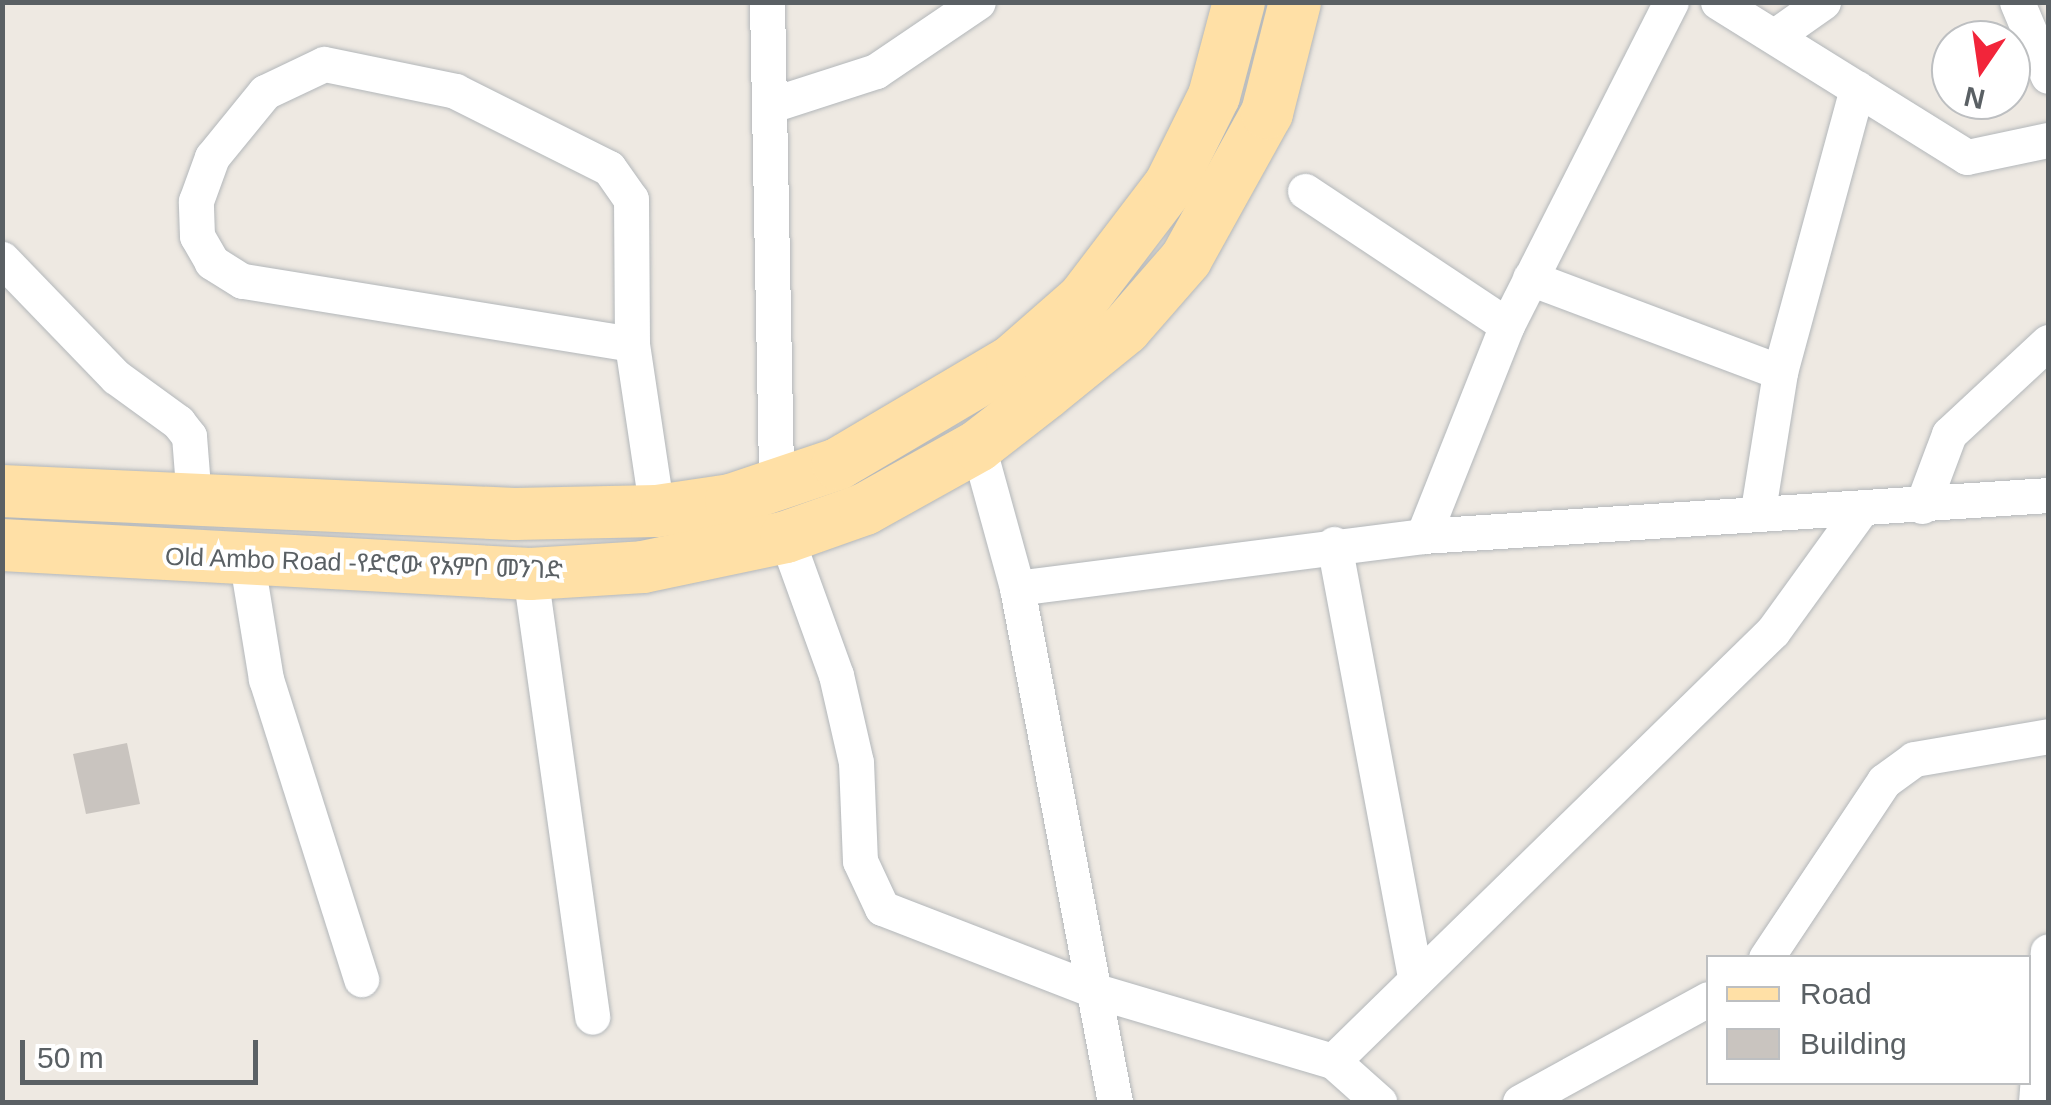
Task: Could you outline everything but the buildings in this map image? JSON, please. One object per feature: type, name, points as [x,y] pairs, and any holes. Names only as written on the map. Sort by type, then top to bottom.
[{"type":"main road","points":[[2,491],[657,512],[776,486],[918,424],[1083,299],[1170,185],[1214,96],[1239,2]]},
{"type":"main road","name":"Old Ambo Road -የድሮው የአምቦ መንገድ","points":[[2,545],[248,562],[530,574],[644,566],[786,537],[865,509],[978,446],[1125,329],[1186,260],[1267,112],[1295,2]]},
{"type":"street","points":[[768,2],[774,104],[776,486]]},
{"type":"street","points":[[774,104],[876,71],[978,2]]},
{"type":"street","points":[[1423,536],[1507,325],[1671,2]]},
{"type":"street","points":[[1718,2],[1780,33],[1858,88],[1967,156],[2048,140]]},
{"type":"street","points":[[1780,33],[1823,2]]},
{"type":"street","points":[[2017,2],[2048,76]]},
{"type":"street","points":[[632,344],[242,281],[212,262],[197,236],[196,202],[212,157],[265,92],[298,70],[324,64],[455,91],[626,184],[632,344],[657,512]]},
{"type":"street","points":[[1758,510],[1780,372],[1858,88]]},
{"type":"street","points":[[1305,191],[1507,325]]},
{"type":"street","points":[[2,259],[116,378],[178,422],[189,436],[194,500]]},
{"type":"street","points":[[1530,278],[1780,372]]},
{"type":"street","points":[[1922,506],[1948,434],[2048,342]]},
{"type":"street","points":[[978,446],[1017,588],[1115,1102]]},
{"type":"street","points":[[1017,588],[1334,544],[1758,510],[1922,506],[2048,495]]},
{"type":"street","points":[[1334,1061],[1415,976],[1773,632],[1862,508]]},
{"type":"street","points":[[786,537],[856,762],[869,892],[882,908],[1096,991],[1334,1061],[1379,1102]]},
{"type":"street","points":[[1334,544],[1415,976]]},
{"type":"street","points":[[248,562],[266,679],[360,979]]},
{"type":"street","points":[[530,574],[592,1016]]},
{"type":"street","points":[[1768,955],[1884,781],[1914,759],[2048,736]]},
{"type":"street","points":[[2036,1102],[2048,951]]},
{"type":"street","points":[[1520,1102],[1706,1000]]}]
